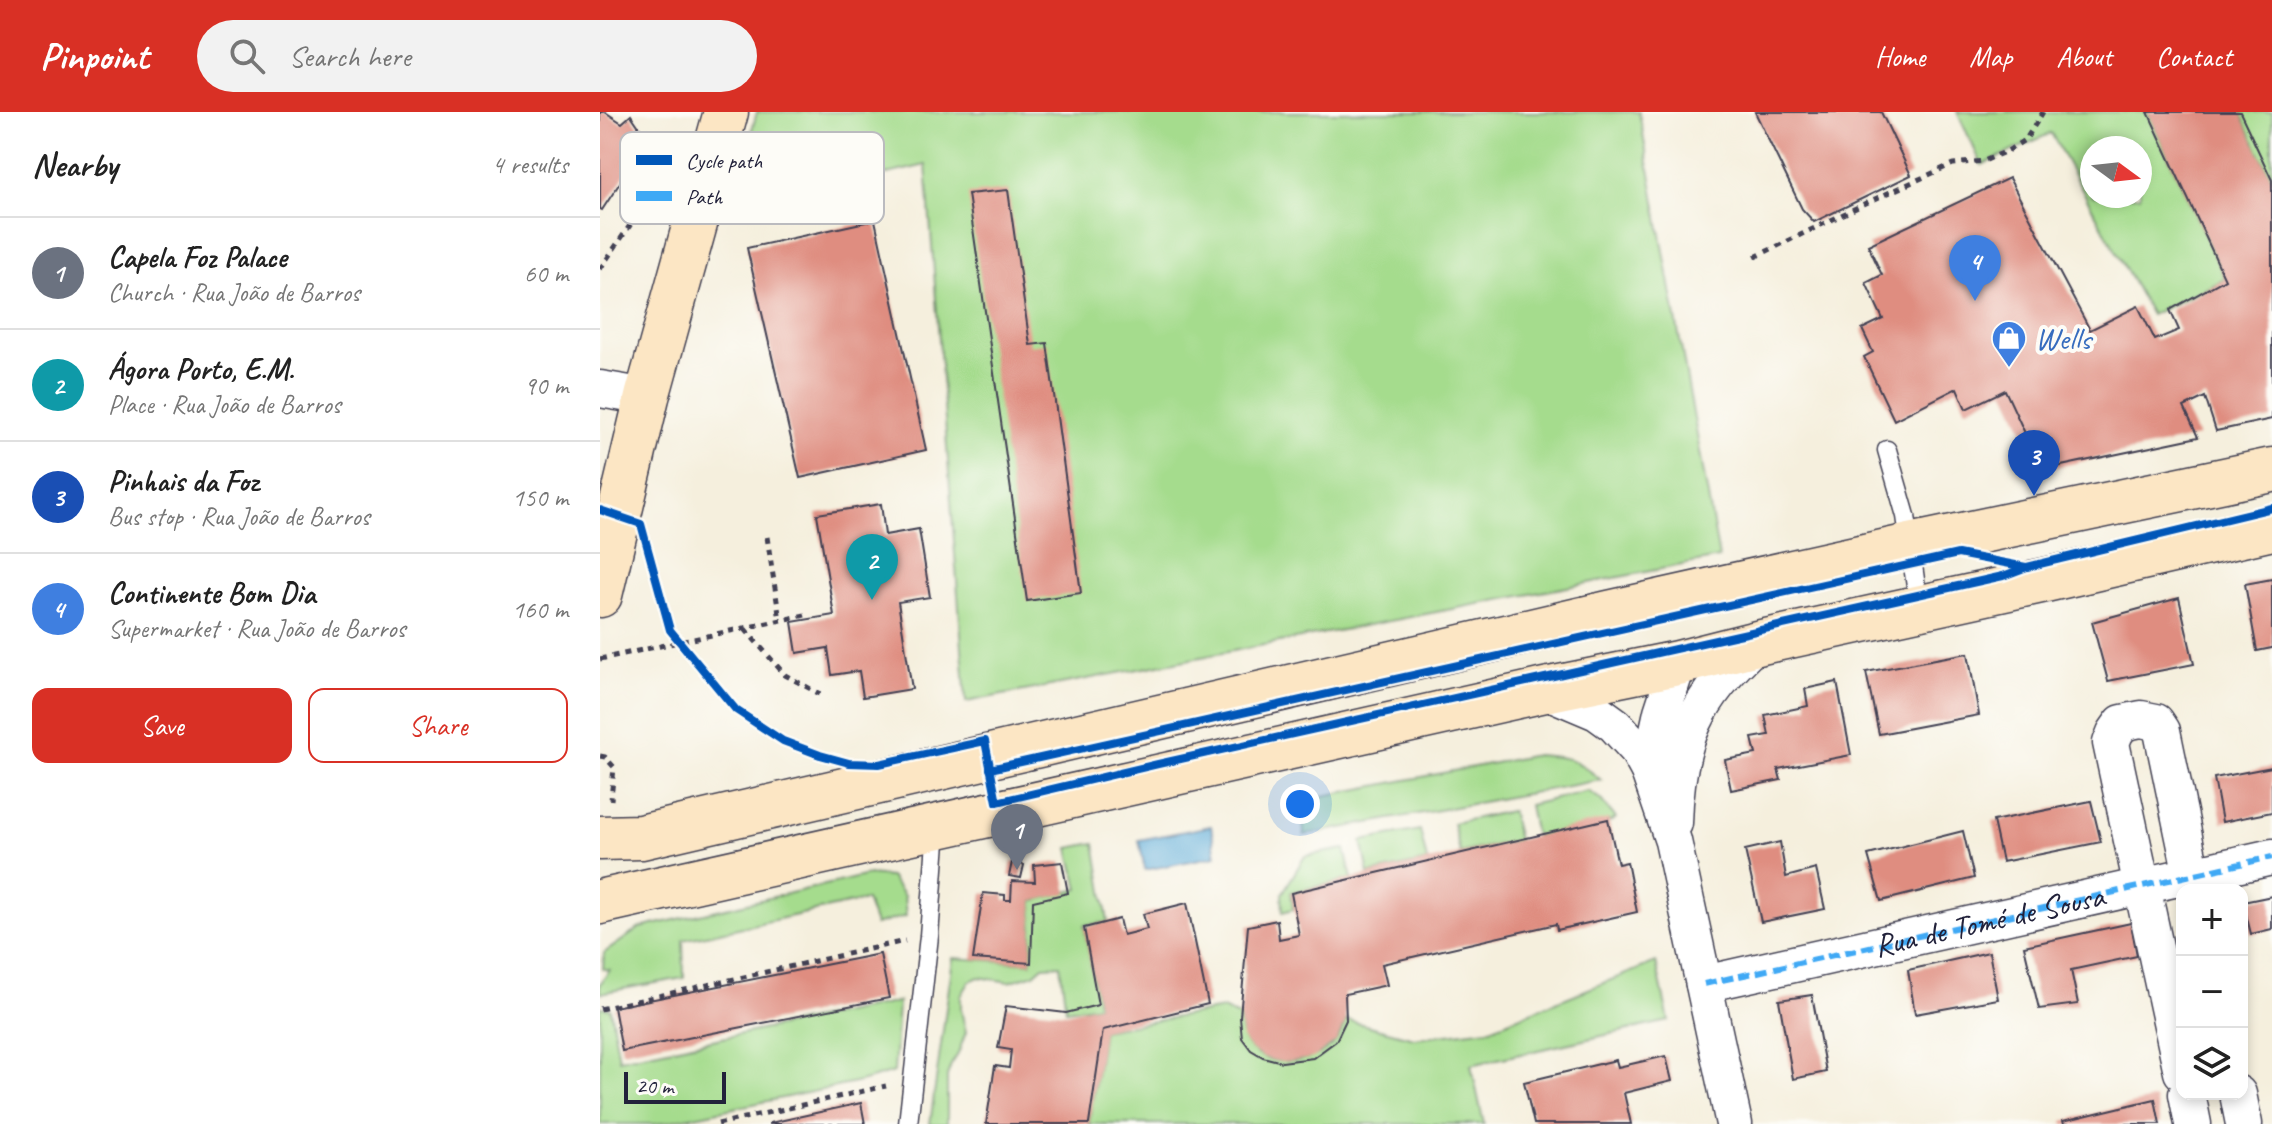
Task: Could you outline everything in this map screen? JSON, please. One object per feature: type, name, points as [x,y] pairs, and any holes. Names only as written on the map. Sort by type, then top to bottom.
[{"type":"street","points":[[720,132],[726,112]]},
{"type":"street","points":[[600,595],[647,397],[695,224]]},
{"type":"street","points":[[600,389],[647,397]]},
{"type":"street","points":[[600,838],[641,837],[1732,585],[2272,470]]},
{"type":"street","points":[[600,902],[2272,528]]},
{"type":"street","points":[[1649,771],[1662,712],[1693,627],[1706,609],[1732,585]]},
{"type":"street","points":[[1673,841],[1675,783],[1681,754],[1693,722],[1731,666],[1757,643]]},
{"type":"street","points":[[1545,690],[1597,712],[1615,725],[1637,749],[1649,771],[1673,841],[1734,1124]]},
{"type":"street","points":[[2176,1044],[2111,743],[2122,723],[2141,719],[2156,722],[2162,731],[2194,882]]},
{"type":"street","points":[[734,871],[720,849],[720,834],[737,814]]},
{"type":"street","name":"Rua de Tomé de Sousa","points":[[1704,984],[2142,885],[2194,882],[2272,857]]},
{"type":"street","points":[[2188,1100],[2193,1124]]},
{"type":"street","points":[[2239,1100],[2244,1124]]},
{"type":"lane","points":[[1887,450],[1906,516],[1919,609]]},
{"type":"lane","points":[[908,1124],[929,936],[937,828]]},
{"type":"path","points":[[1755,257],[1953,164],[1984,161],[2009,150],[2026,139],[2043,112]]},
{"type":"path","points":[[600,269],[631,224]]},
{"type":"path","points":[[767,537],[780,620]]},
{"type":"path","points":[[600,659],[805,615]]},
{"type":"path","points":[[744,628],[785,675],[820,694]]},
{"type":"path","points":[[670,630],[688,653]]},
{"type":"path","points":[[600,1009],[929,936]]},
{"type":"path","points":[[718,1124],[914,1079]]},
{"type":"green space","points":[[757,112],[1639,112],[1719,558],[966,702],[926,165],[884,175],[884,132],[751,132]]},
{"type":"green space","points":[[1957,112],[2148,112],[2225,279],[2151,315],[2092,208],[2152,208],[2152,136],[2080,136],[2080,186],[2051,133],[1982,165]]},
{"type":"green space","points":[[2240,112],[2272,112],[2272,180]]},
{"type":"green space","points":[[1536,755],[1572,760],[1601,780],[1304,835],[1302,800]]},
{"type":"green space","points":[[1588,791],[1600,799],[1616,818],[1535,836],[1529,805]]},
{"type":"green space","points":[[1511,811],[1518,840],[1460,853],[1453,823]]},
{"type":"green space","points":[[1420,830],[1427,861],[1369,874],[1362,841]]},
{"type":"green space","points":[[1095,843],[1108,922],[1084,925],[1098,1005],[1066,1010],[1060,965],[1043,966],[1034,974],[1009,982],[979,977],[970,981],[961,996],[966,1032],[947,1076],[947,1124],[930,1124],[953,958],[1031,963],[1033,901],[1079,889],[1069,848]]},
{"type":"green space","points":[[1345,849],[1352,879],[1291,892],[1293,909],[1283,912],[1282,894],[1305,856]]},
{"type":"green space","points":[[868,875],[890,877],[904,896],[906,916],[875,925],[866,900],[683,940],[684,978],[600,993],[600,984],[610,970],[603,969],[604,953],[640,928]]},
{"type":"green space","points":[[1656,962],[1669,1021],[1471,1065],[1484,1124],[1089,1124],[1103,1030],[1223,1009],[1240,1017],[1242,1035],[1253,1051],[1275,1061],[1302,1060],[1326,1050],[1337,1040],[1346,1020],[1414,1038],[1488,1029]]},
{"type":"green space","points":[[898,1002],[894,1072],[860,1082],[656,1124],[600,1124],[600,1007],[610,1008],[619,1059]]},
{"type":"water","points":[[1211,826],[1216,856],[1145,870],[1139,840]]},
{"type":"building","points":[[600,112],[622,123],[631,115],[643,132],[620,132],[620,183],[600,209]]},
{"type":"building","points":[[1755,112],[1881,112],[1911,175],[1814,222],[1802,209]]},
{"type":"building","points":[[2148,112],[2240,112],[2272,180],[2272,419],[2216,431],[2205,397],[2184,407],[2198,437],[2042,470],[2005,390],[1966,409],[1957,388],[1894,420],[1864,357],[1873,352],[1862,329],[1883,319],[1866,283],[1882,275],[1868,245],[2009,178],[2090,330],[2138,306],[2155,340],[2179,330],[2170,310],[2225,279]]},
{"type":"building","points":[[1008,190],[1030,345],[1047,343],[1081,593],[1027,601],[968,194]]},
{"type":"building","points":[[857,224],[876,224],[926,450],[800,478],[747,248]]},
{"type":"building","points":[[881,504],[885,535],[919,529],[930,597],[898,602],[912,689],[863,697],[859,671],[832,675],[828,648],[797,653],[792,622],[834,615],[817,514]]},
{"type":"building","points":[[2272,579],[2272,648],[2257,651],[2245,584]]},
{"type":"building","points":[[2179,598],[2194,664],[2108,681],[2092,622]]},
{"type":"building","points":[[1968,653],[1979,715],[1879,734],[1866,672]]},
{"type":"building","points":[[1837,682],[1851,755],[1778,769],[1781,780],[1731,790],[1725,760],[1756,754],[1752,738],[1769,735],[1765,715],[1808,706],[1805,689]]},
{"type":"building","points":[[2272,767],[2272,812],[2222,822],[2214,778]]},
{"type":"building","points":[[2091,801],[2101,842],[2002,862],[1993,821]]},
{"type":"building","points":[[1608,819],[1618,864],[1627,862],[1637,912],[1557,930],[1556,924],[1382,964],[1387,985],[1345,994],[1346,1020],[1336,1041],[1313,1058],[1282,1062],[1263,1057],[1251,1050],[1242,1038],[1240,1017],[1248,926],[1277,920],[1279,939],[1299,935],[1291,893]]},
{"type":"building","points":[[1963,831],[1974,878],[1881,901],[1868,855]]},
{"type":"building","points":[[1780,842],[1786,877],[1816,869],[1825,909],[1761,922],[1745,850]]},
{"type":"building","points":[[1012,862],[1024,865],[1021,878],[1009,876]]},
{"type":"building","points":[[1062,862],[1068,893],[1033,901],[1031,963],[973,959],[983,893],[1005,895],[1005,900],[1011,900],[1012,881],[1035,882],[1034,865]]},
{"type":"building","points":[[2272,896],[2272,929],[2251,934],[2248,901]]},
{"type":"building","points":[[1187,903],[1208,1004],[1103,1030],[1089,1124],[986,1124],[995,1066],[1009,1068],[1011,1050],[998,1048],[1006,1006],[1066,1013],[1098,1005],[1084,928],[1119,919],[1123,935],[1147,929],[1143,914]]},
{"type":"building","points":[[2131,923],[2137,956],[2071,970],[2078,1004],[2039,1009],[2024,946]]},
{"type":"building","points":[[1989,952],[1998,999],[1915,1014],[1908,970]]},
{"type":"building","points":[[880,954],[889,998],[622,1051],[614,1007]]},
{"type":"building","points":[[1812,995],[1826,1072],[1793,1079],[1779,1000]]},
{"type":"building","points":[[1666,1056],[1672,1081],[1624,1093],[1631,1124],[1534,1124],[1524,1082],[1616,1060],[1618,1067]]},
{"type":"building","points":[[2155,1099],[2160,1124],[2064,1124],[2063,1121]]},
{"type":"building","points":[[861,1103],[865,1124],[770,1124],[770,1123]]},
{"type":"marked path","points":[[1704,984],[2272,857]]},
{"type":"cycle path","points":[[600,510],[641,524],[670,630],[736,710],[783,741],[849,763],[879,764],[985,741],[997,802],[2003,576],[2027,567],[2272,508]]},
{"type":"cycle path","points":[[990,769],[1958,554],[2026,567]]},
{"type":"place","name":"Continente Bom Dia","points":[[1975,301]]},
{"type":"place","name":"Wells","points":[[2009,369]]},
{"type":"place","name":"Pinhais da Foz","points":[[2034,496]]},
{"type":"place","name":"Ágora Porto, E.M.","points":[[872,600]]},
{"type":"place","name":"Capela Foz Palace","points":[[1017,870]]}]
